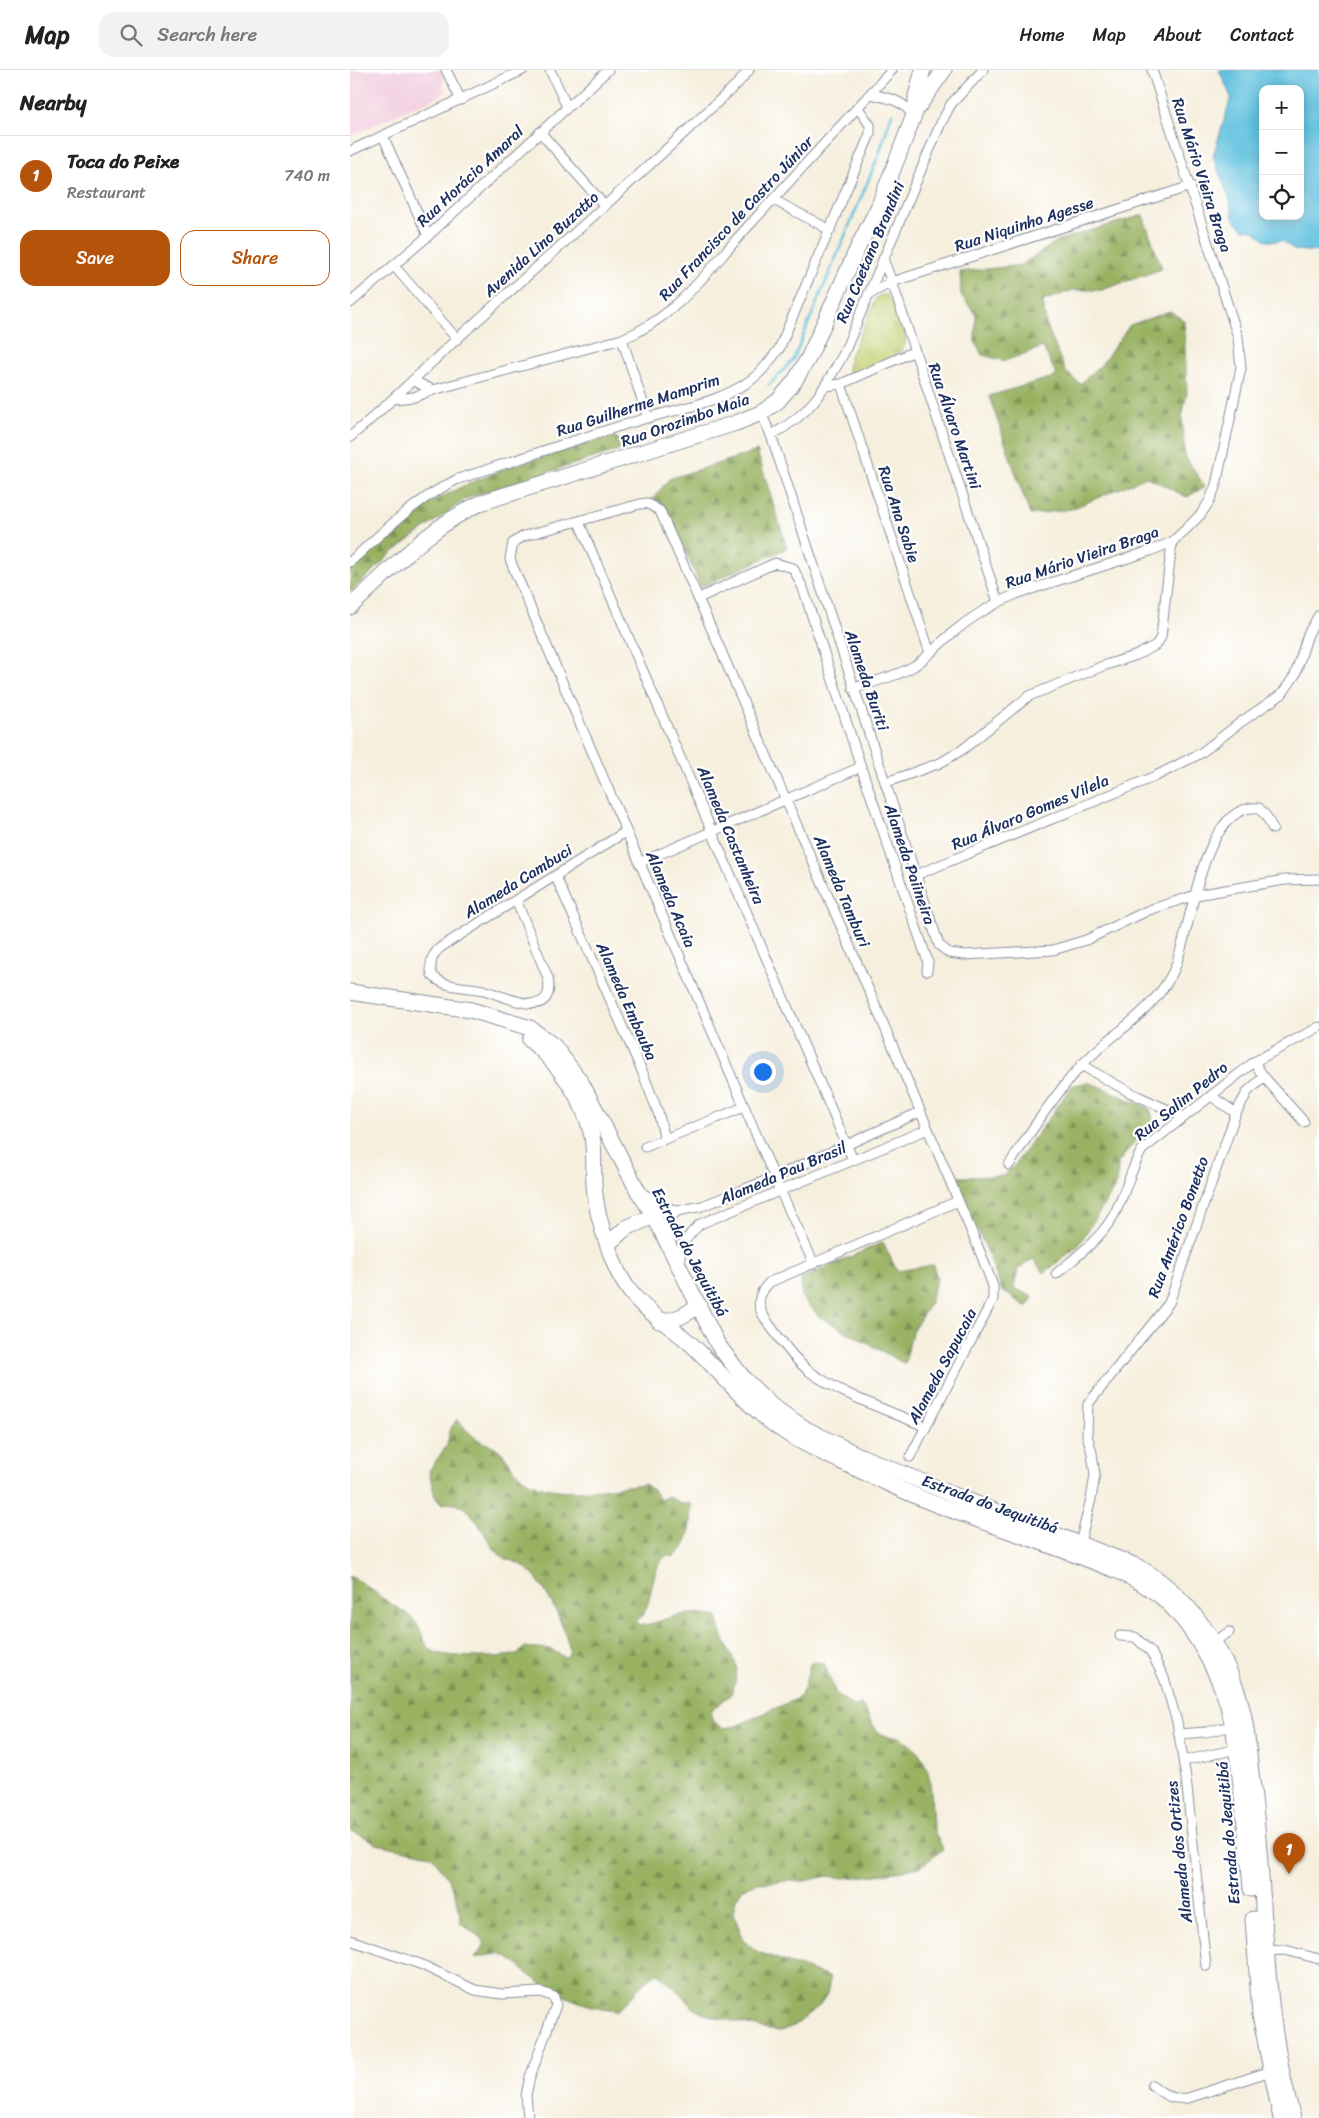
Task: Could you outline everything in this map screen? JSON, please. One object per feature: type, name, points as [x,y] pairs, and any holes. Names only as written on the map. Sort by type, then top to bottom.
[{"type":"main road","name":"Rua Orozimbo Maia","points":[[350,607],[421,542],[463,511],[483,502],[708,433],[761,412],[784,394],[809,357],[859,245],[878,208],[914,113],[916,96],[924,70]]},
{"type":"main road","name":"Rua Orozimbo Maia","points":[[914,113],[944,70]]},
{"type":"main road","name":"Estrada do Jequitibá","points":[[350,992],[471,1010],[530,1028],[554,1046],[581,1082],[638,1191],[654,1216],[718,1345],[744,1379],[772,1406],[806,1429],[858,1455],[951,1494],[1139,1567],[1157,1577],[1185,1602],[1212,1643],[1234,1682],[1246,1721],[1257,1822],[1273,2025],[1293,2118]]},
{"type":"main road","name":"Estrada do Jequitibá","points":[[504,1021],[543,1051],[565,1077],[581,1106],[592,1137],[594,1184],[600,1216],[615,1266],[627,1288],[642,1307],[682,1336],[708,1360],[757,1412],[787,1434],[815,1449],[940,1507],[1127,1575],[1160,1597],[1190,1630],[1225,1694],[1233,1726],[1251,1882],[1260,2015],[1281,2118]]},
{"type":"main road","points":[[638,1191],[655,1206],[672,1212]]},
{"type":"main road","points":[[608,1244],[626,1228],[654,1216]]},
{"type":"main road","points":[[659,1321],[680,1318],[699,1305]]},
{"type":"street","points":[[446,70],[461,100]]},
{"type":"street","points":[[350,151],[523,70]]},
{"type":"street","points":[[550,70],[567,107]]},
{"type":"street","name":"Rua Horácio Amaral","points":[[350,303],[428,236],[608,70]]},
{"type":"street","name":"Avenida Lino Buzatto","points":[[350,437],[605,206],[738,83],[749,70]]},
{"type":"street","name":"Rua Francisco de Castro Júnior","points":[[394,399],[414,397],[622,339],[640,332],[662,318],[680,302],[892,70]]},
{"type":"street","name":"Rua Caetano Brandini","points":[[771,435],[790,426],[802,415],[826,386],[844,353],[947,111],[955,99],[983,70]]},
{"type":"street","name":"Rua Mário Vieira Braga","points":[[853,688],[898,674],[915,666],[982,610],[998,602],[1016,594],[1172,542],[1201,514],[1209,502],[1225,450],[1241,368],[1238,337],[1191,186],[1152,70]]},
{"type":"street","points":[[870,94],[898,101],[914,113]]},
{"type":"street","name":"Rua Guilherme Mamprim","points":[[350,562],[409,508],[441,487],[458,479],[648,418],[687,408],[727,393],[751,380],[764,369],[778,349],[870,134],[870,125],[858,108]]},
{"type":"street","points":[[540,132],[605,206]]},
{"type":"street","points":[[383,136],[428,236]]},
{"type":"street","name":"Rua Niquinho Agesse","points":[[868,295],[892,282],[1191,186]]},
{"type":"street","points":[[774,200],[830,230]]},
{"type":"street","name":"Rua Álvaro Martini","points":[[883,260],[892,282],[998,602]]},
{"type":"street","points":[[394,266],[457,339]]},
{"type":"street","points":[[622,339],[648,418]]},
{"type":"street","points":[[826,386],[841,384],[914,351]]},
{"type":"street","points":[[414,380],[434,390]]},
{"type":"street","name":"Rua Ana Sabie","points":[[841,384],[930,653]]},
{"type":"street","name":"Alameda Buriti","points":[[761,412],[771,435],[853,688],[887,782],[939,946],[949,953],[964,955],[1054,950],[1086,940],[1149,910],[1196,895]]},
{"type":"street","name":"Alameda Tamburi","points":[[579,522],[640,504],[647,503],[660,510],[928,1129],[993,1286]]},
{"type":"street","name":"Alameda Acaia","points":[[579,522],[524,536],[513,543],[510,559],[639,864],[814,1264]]},
{"type":"street","name":"Alameda Castanheira","points":[[579,522],[713,830],[853,1160]]},
{"type":"street","points":[[887,782],[940,763],[962,750],[1029,696],[1103,666],[1137,655],[1156,645],[1161,637],[1172,542]]},
{"type":"street","name":"Alameda Paiineira","points":[[699,598],[775,563],[793,568],[803,588],[861,767],[928,962],[927,971]]},
{"type":"street","name":"Rua Álvaro Gomes Vilela","points":[[916,875],[1156,776],[1188,761],[1207,749],[1241,722],[1282,694],[1295,675],[1308,634],[1319,615]]},
{"type":"street","points":[[639,864],[713,830],[861,767]]},
{"type":"street","points":[[1008,1165],[1060,1090],[1081,1065],[1154,1001],[1173,972],[1185,942],[1207,852],[1218,832],[1234,816],[1251,807],[1260,808],[1273,829]]},
{"type":"street","name":"Alameda Cambuci","points":[[516,900],[548,978],[548,989],[545,997],[540,1002],[527,1005],[483,990],[444,984],[432,975],[431,961],[436,950],[516,900],[556,877],[626,832]]},
{"type":"street","name":"Alameda Embauba","points":[[556,877],[642,1071],[658,1112],[665,1139]]},
{"type":"street","points":[[1196,895],[1284,880],[1319,879]]},
{"type":"street","name":"Rua Salim Pedro","points":[[1056,1274],[1098,1236],[1112,1218],[1134,1163],[1142,1150],[1254,1062],[1319,1027]]},
{"type":"street","points":[[1254,1062],[1264,1077],[1304,1122]]},
{"type":"street","points":[[1081,1065],[1131,1093],[1184,1118]]},
{"type":"street","name":"Rua Américo Bonetto","points":[[1080,1543],[1093,1493],[1092,1453],[1087,1435],[1088,1404],[1169,1303],[1236,1113],[1248,1091],[1264,1077]]},
{"type":"street","points":[[1211,1096],[1236,1113]]},
{"type":"street","points":[[645,1147],[744,1107]]},
{"type":"street","name":"Alameda Pau Brasil","points":[[654,1216],[695,1208],[775,1177],[920,1112]]},
{"type":"street","name":"Alameda Pau Brasil","points":[[680,1270],[679,1252],[683,1242],[700,1224],[928,1129]]},
{"type":"street","points":[[926,1427],[842,1390],[809,1370],[790,1352],[764,1318],[758,1304],[764,1287],[770,1282],[958,1201]]},
{"type":"street","points":[[695,1208],[700,1224]]},
{"type":"street","name":"Alameda Sapucaia","points":[[910,1457],[988,1311],[993,1299],[993,1286]]},
{"type":"street","points":[[1212,1643],[1229,1632]]},
{"type":"street","name":"Alameda dos Ortizes","points":[[1120,1636],[1135,1638],[1151,1652],[1164,1678],[1179,1734],[1184,1761],[1206,1966]]},
{"type":"street","points":[[1179,1734],[1206,1732],[1233,1726]]},
{"type":"street","points":[[1184,1761],[1237,1749]]},
{"type":"street","points":[[350,1940],[420,1964],[475,1990],[488,1994],[541,1992],[554,1997],[556,2005],[536,2056],[527,2089],[528,2118]]},
{"type":"street","points":[[1266,1951],[1285,1950],[1319,1959]]},
{"type":"street","points":[[1152,2085],[1165,2095],[1181,2099],[1270,2071]]},
{"type":"shaded area","points":[[350,70],[441,70],[444,92],[437,97],[350,136]]},
{"type":"green space","points":[[1143,215],[1162,269],[1102,290],[1073,290],[1043,301],[1046,324],[1065,371],[1080,384],[1101,365],[1130,325],[1170,311],[1184,321],[1187,393],[1182,417],[1185,456],[1205,487],[1187,497],[1147,477],[1071,509],[1030,515],[989,396],[1057,376],[1043,347],[1005,361],[982,355],[975,341],[976,315],[961,295],[960,272],[1021,265],[1059,240]]},
{"type":"green space","points":[[886,294],[904,328],[906,339],[903,348],[886,360],[853,374],[848,371],[849,359],[877,297]]},
{"type":"green space","points":[[614,436],[628,447],[467,498],[393,552],[350,593],[350,569],[418,509],[463,486],[512,466]]},
{"type":"green space","points":[[757,451],[787,548],[701,587],[666,507],[653,499],[669,479]]},
{"type":"green space","points":[[1087,1082],[1150,1109],[1153,1119],[1147,1131],[1141,1134],[1118,1163],[1117,1184],[1078,1246],[1044,1273],[1033,1259],[1018,1269],[1014,1288],[1033,1297],[1027,1307],[1002,1291],[986,1248],[966,1206],[957,1177],[1003,1176],[1014,1166],[1072,1086]]},
{"type":"green space","points":[[883,1242],[897,1271],[933,1265],[937,1278],[929,1305],[912,1332],[905,1364],[820,1317],[802,1298],[801,1279]]},
{"type":"green space","points":[[457,1419],[468,1432],[483,1443],[498,1449],[524,1479],[537,1485],[567,1491],[645,1484],[653,1490],[660,1500],[668,1496],[680,1504],[691,1504],[689,1533],[684,1547],[673,1557],[667,1555],[661,1562],[654,1579],[647,1606],[637,1624],[648,1625],[671,1617],[691,1614],[705,1614],[717,1617],[724,1640],[737,1666],[736,1681],[731,1694],[710,1712],[713,1721],[723,1728],[736,1726],[800,1697],[804,1689],[810,1664],[814,1662],[824,1663],[836,1694],[853,1706],[857,1706],[860,1703],[879,1732],[884,1735],[898,1736],[911,1745],[925,1764],[929,1775],[934,1827],[943,1849],[920,1867],[877,1875],[844,1878],[828,1876],[800,1882],[758,1883],[743,1888],[736,1899],[733,1913],[745,1942],[758,1952],[829,1977],[827,1994],[819,2006],[796,2025],[781,2031],[768,2030],[704,2014],[692,2007],[684,1996],[658,1973],[642,1985],[617,2011],[606,2010],[582,2003],[559,1993],[529,1975],[505,1956],[494,1955],[475,1958],[484,1946],[484,1941],[460,1922],[455,1895],[442,1870],[431,1855],[376,1844],[350,1830],[350,1576],[410,1616],[419,1627],[426,1644],[433,1651],[449,1655],[499,1657],[516,1654],[525,1647],[550,1649],[567,1657],[570,1651],[559,1618],[540,1583],[525,1567],[504,1558],[498,1553],[469,1512],[462,1507],[452,1504],[441,1504],[435,1497],[429,1471],[447,1445],[450,1430]]},
{"type":"water","points":[[1219,70],[1319,70],[1319,252],[1294,250],[1283,241],[1267,241],[1253,230],[1243,229],[1233,218],[1230,201],[1213,156],[1231,97]]},
{"type":"waterway","points":[[769,385],[793,360],[878,157],[892,113]]},
{"type":"place","name":"Toca do Peixe","points":[[1289,1874]]}]
